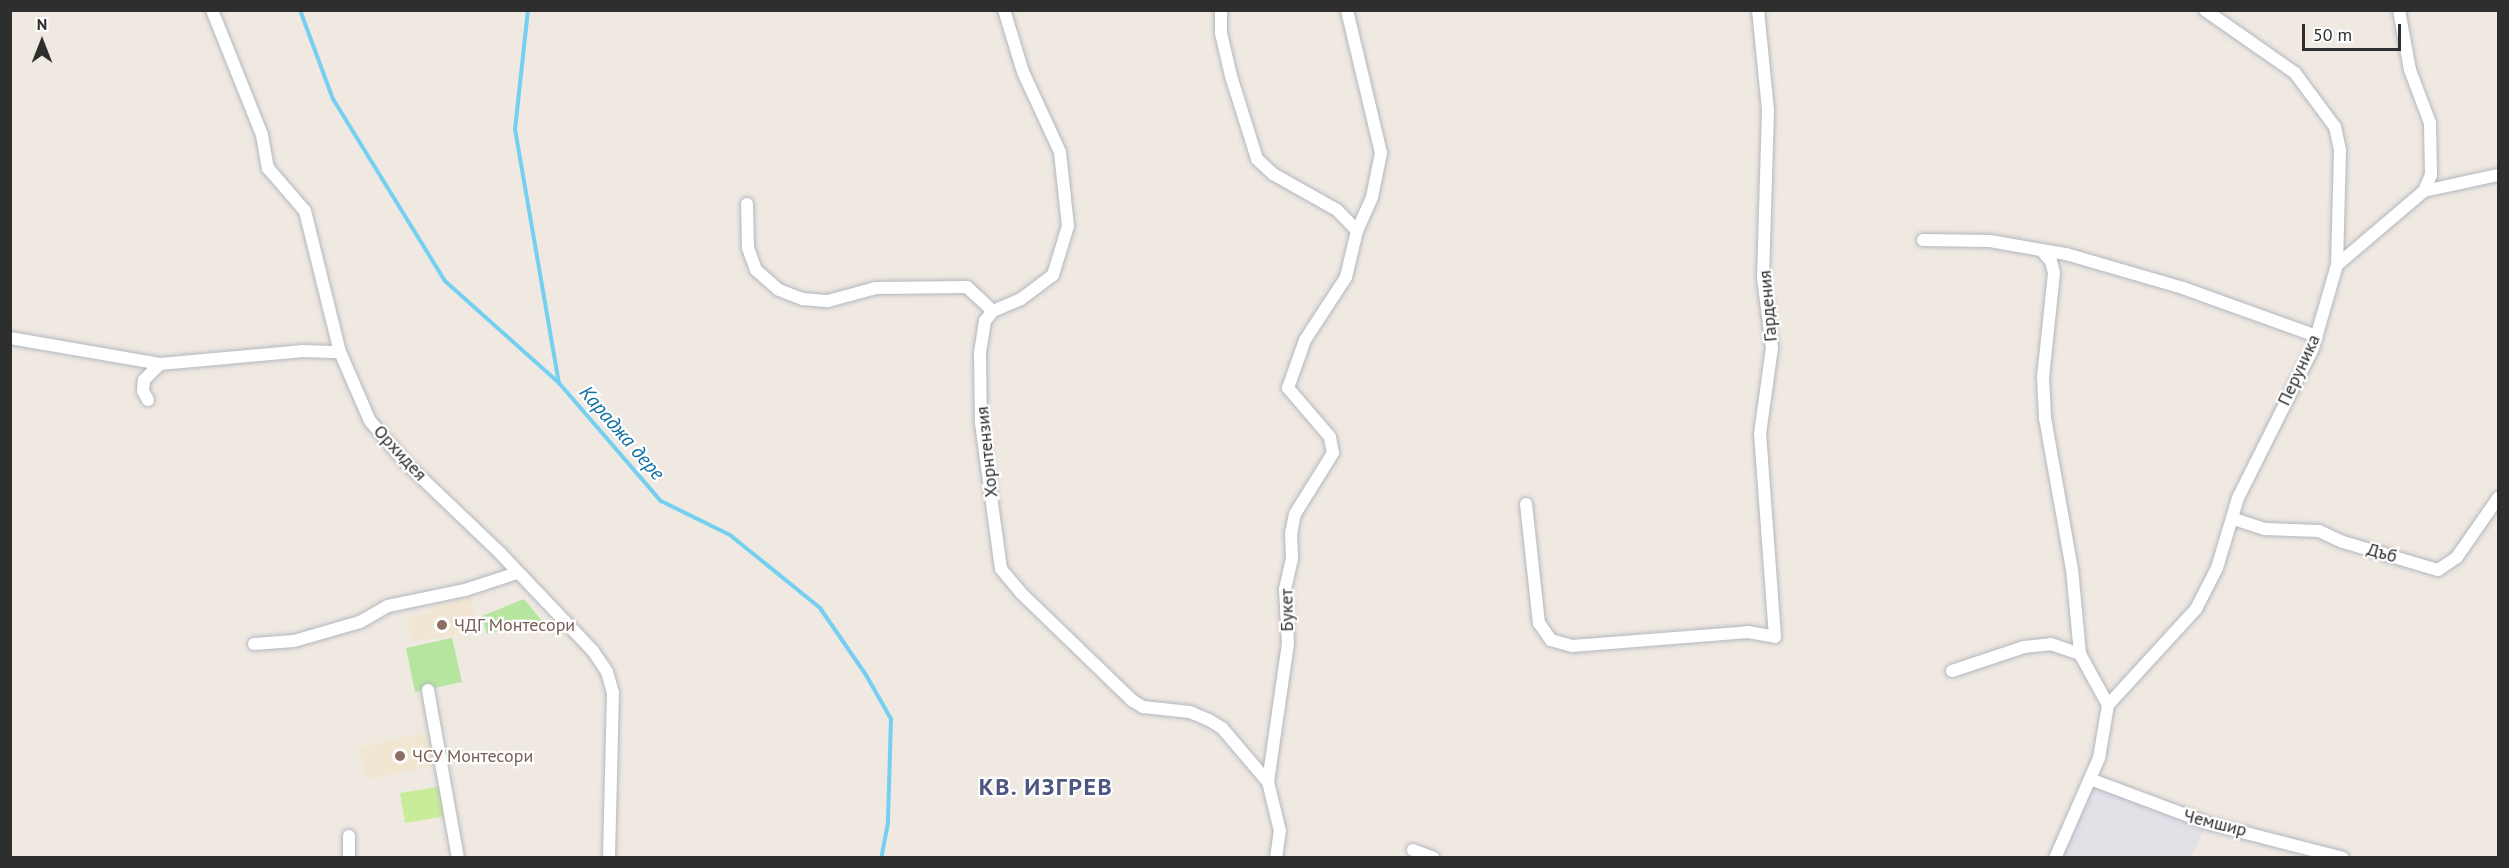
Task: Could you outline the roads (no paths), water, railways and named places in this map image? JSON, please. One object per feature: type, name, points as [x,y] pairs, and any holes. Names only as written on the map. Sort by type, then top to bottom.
[{"type":"street","name":"Орхидея","points":[[212,10],[262,135],[268,168],[305,211],[340,352],[370,421],[384,441],[464,515],[594,651],[607,672],[613,693],[609,858]]},
{"type":"street","points":[[747,204],[748,248],[756,270],[779,290],[803,299],[828,301],[876,288],[967,287],[993,311],[1021,299],[1053,275],[1068,226],[1060,152],[1023,72],[1004,10]]},
{"type":"street","points":[[1221,10],[1228,65],[1257,159],[1274,174],[1337,210],[1357,231],[1372,197],[1381,153],[1347,10]]},
{"type":"street","name":"Гардения","points":[[1526,504],[1539,623],[1551,640],[1572,646],[1748,632],[1775,637],[1760,434],[1772,348],[1763,278],[1768,110],[1758,10]]},
{"type":"street","name":"Перуника","points":[[2108,705],[2196,609],[2234,519],[2238,498],[2316,336],[2337,265],[2340,150],[2335,126],[2295,73],[2205,10]]},
{"type":"street","points":[[2337,265],[2424,191],[2431,175],[2430,123],[2409,70],[2399,10]]},
{"type":"street","points":[[2424,191],[2499,175]]},
{"type":"street","name":"Букет","points":[[1276,858],[1280,831],[1268,782],[1288,643],[1284,589],[1292,559],[1291,534],[1295,514],[1333,453],[1330,437],[1288,388],[1305,340],[1346,277],[1357,231]]},
{"type":"street","points":[[1923,240],[1971,239],[2067,254],[2183,288],[2316,336]]},
{"type":"street","points":[[2041,250],[2051,261],[2054,273],[2043,376],[2045,418],[2072,569],[2080,654],[2108,705],[2099,758],[2055,858]]},
{"type":"street","name":"Хорнтензия","points":[[993,311],[985,321],[980,354],[981,423],[1001,569],[1020,592],[1133,701],[1143,707],[1190,712],[1209,720],[1222,728],[1268,782]]},
{"type":"street","points":[[10,338],[160,364],[303,351],[340,352]]},
{"type":"street","points":[[148,400],[143,391],[144,380],[160,364]]},
{"type":"street","name":"Дъб","points":[[2234,519],[2265,530],[2319,531],[2343,542],[2438,570],[2457,557],[2499,498]]},
{"type":"street","points":[[254,644],[294,641],[360,622],[388,606],[465,590],[517,573]]},
{"type":"street","points":[[1952,671],[2024,647],[2051,644],[2080,654]]},
{"type":"street","points":[[428,690],[458,858]]},
{"type":"street","name":"Чемшир","points":[[2090,779],[2207,823],[2343,858]]},
{"type":"street","points":[[349,836],[349,858]]},
{"type":"street","points":[[1413,850],[1434,858]]},
{"type":"waterway","name":"Караджа дере","points":[[300,10],[333,99],[445,281],[559,383],[661,501],[730,535],[820,608],[866,675],[891,719],[888,823],[881,858]]},
{"type":"waterway","points":[[528,10],[515,129],[559,383]]},
{"type":"place","name":"ЧДГ Монтесори","points":[[442,625]]},
{"type":"place","name":"ЧСУ Монтесори","points":[[400,756]]},
{"type":"district","name":"КВ. ИЗГРЕВ","points":[[1046,787]]}]
